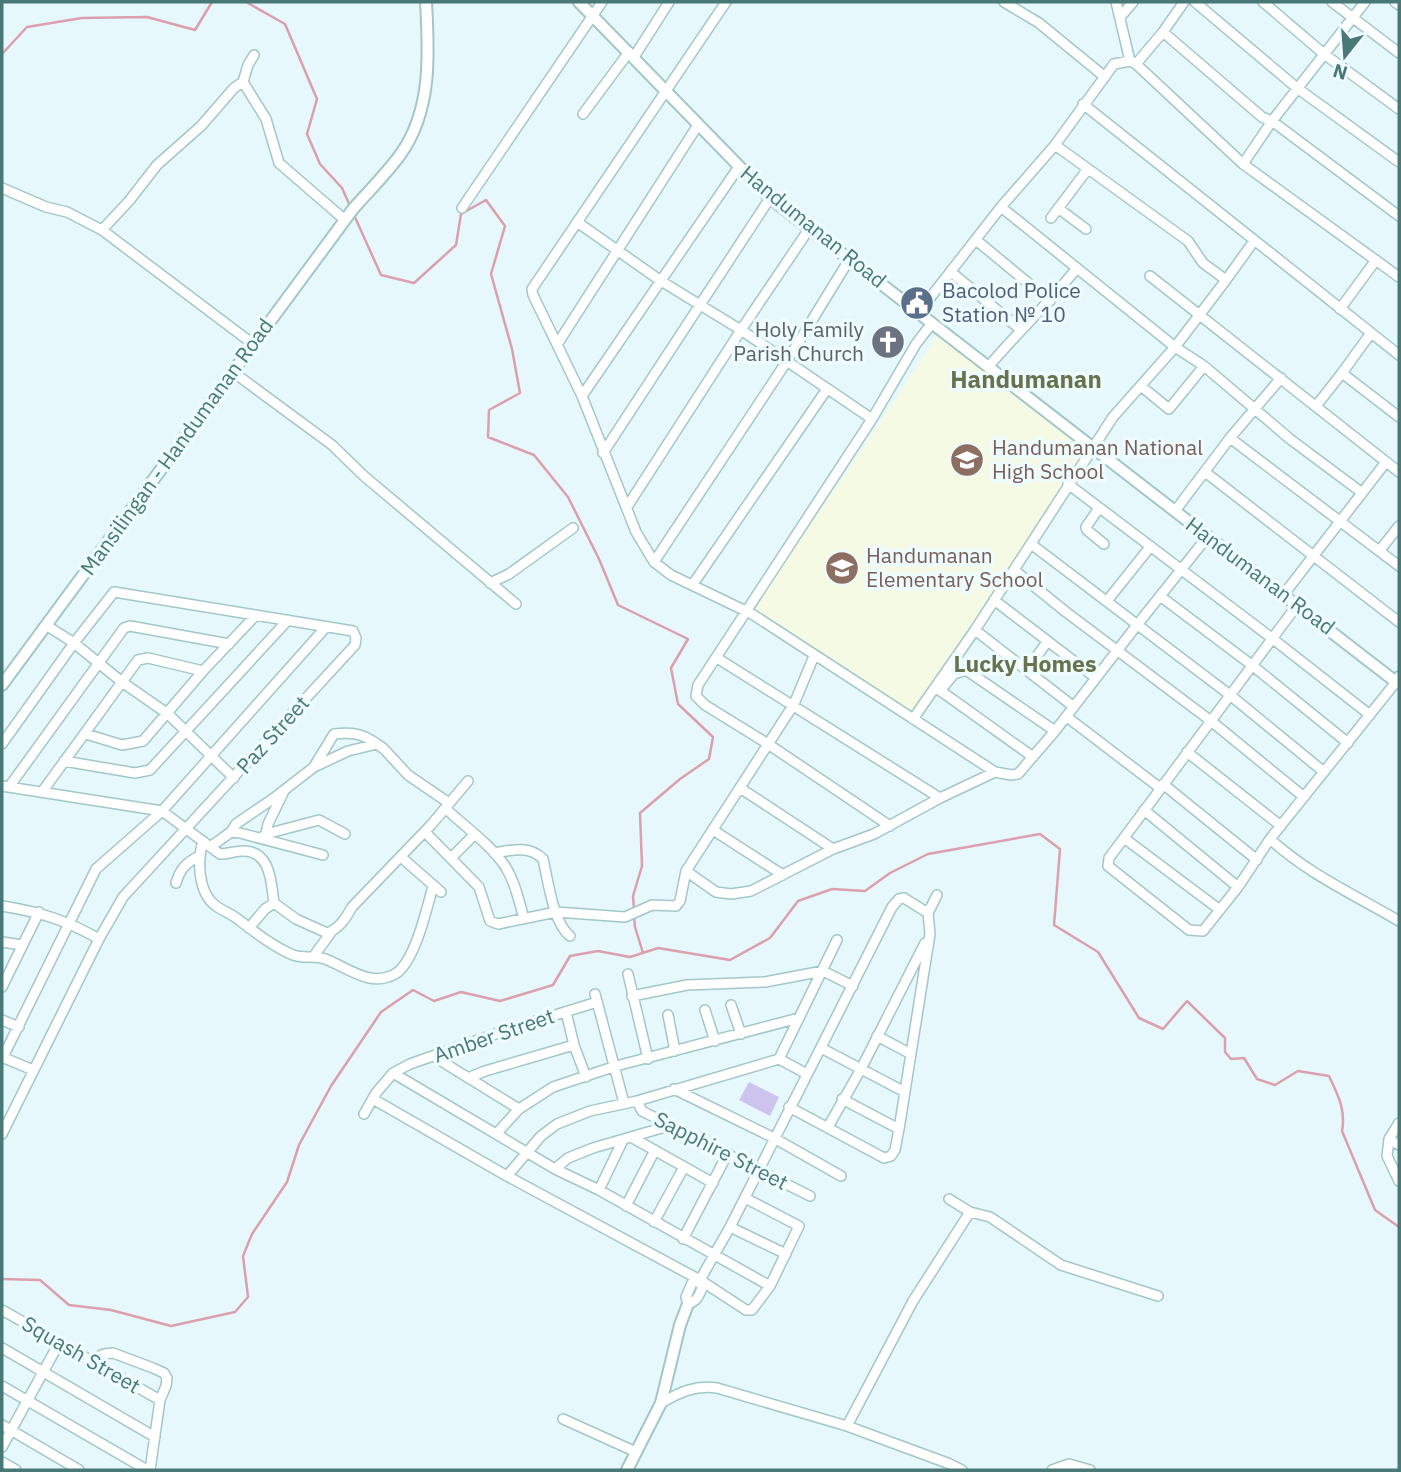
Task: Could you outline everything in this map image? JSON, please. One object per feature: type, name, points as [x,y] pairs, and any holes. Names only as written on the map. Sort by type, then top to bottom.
[{"type":"street","name":"Mansilingan - Handumanan Road","points":[[2,685],[353,209],[401,154],[415,129],[426,91],[426,2]]},
{"type":"street","name":"Handumanan Road","points":[[579,2],[770,198],[1398,681]]},
{"type":"street","points":[[462,208],[602,2]]},
{"type":"street","points":[[583,114],[631,55],[669,2]]},
{"type":"street","points":[[726,2],[533,289],[533,295],[582,396],[636,532],[654,562],[671,575],[744,611],[995,772],[1011,775],[1018,774],[1067,717],[1136,625],[1208,536]]},
{"type":"street","points":[[1004,2],[1040,23],[1105,76]]},
{"type":"street","points":[[1116,2],[1133,63],[1243,164],[1399,277]]},
{"type":"street","points":[[1121,16],[1133,2]]},
{"type":"street","points":[[919,312],[1001,207],[1055,145],[1114,64],[1133,63],[1163,33],[1184,2]]},
{"type":"street","points":[[1195,2],[1297,88],[1399,162]]},
{"type":"street","points":[[1263,2],[1324,54],[1399,108]]},
{"type":"street","points":[[1332,2],[1399,53]]},
{"type":"street","points":[[1243,164],[1272,121],[1365,2]]},
{"type":"street","points":[[1395,2],[1399,5]]},
{"type":"street","points":[[1163,33],[1262,117],[1272,121],[1399,216]]},
{"type":"street","points":[[102,230],[157,165],[243,82],[254,55]]},
{"type":"street","points":[[243,82],[266,119],[279,163],[345,220]]},
{"type":"street","points":[[1083,104],[1399,355]]},
{"type":"street","points":[[558,343],[698,125]]},
{"type":"street","points":[[1055,145],[1188,241],[1203,262],[1226,280]]},
{"type":"street","points":[[582,396],[738,168]]},
{"type":"street","points":[[1051,218],[1087,170]]},
{"type":"street","points":[[2,188],[46,207],[68,212],[102,230],[253,344]]},
{"type":"street","points":[[603,453],[770,198]]},
{"type":"street","points":[[1001,207],[1175,347],[1204,366],[1290,439],[1361,492]]},
{"type":"street","points":[[1058,208],[1086,229]]},
{"type":"street","points":[[576,222],[661,281],[741,330],[873,419]]},
{"type":"street","points":[[626,508],[809,229]]},
{"type":"street","points":[[976,240],[1051,301]]},
{"type":"street","points":[[938,689],[1113,417],[1175,347],[1254,241]]},
{"type":"street","points":[[654,562],[787,361],[849,260]]},
{"type":"street","points":[[1339,309],[1376,260]]},
{"type":"street","points":[[988,367],[1020,329],[1051,301],[1077,268]]},
{"type":"street","points":[[951,272],[1020,329]]},
{"type":"street","points":[[1150,276],[1399,472]]},
{"type":"street","points":[[890,826],[705,705],[696,696],[698,685],[744,611],[873,419],[916,344],[932,323]]},
{"type":"street","points":[[1316,406],[1371,333]]},
{"type":"street","points":[[1141,386],[1170,409],[1204,366]]},
{"type":"street","points":[[233,372],[332,446],[516,604]]},
{"type":"street","points":[[1342,373],[1399,417]]},
{"type":"street","points":[[1175,511],[1230,438],[1281,378]]},
{"type":"street","points":[[693,584],[827,389]]},
{"type":"street","points":[[1230,438],[1399,566]]},
{"type":"street","points":[[1284,594],[1386,463]]},
{"type":"street","points":[[1205,472],[1399,622]]},
{"type":"street","points":[[1068,484],[1370,715]]},
{"type":"street","points":[[1099,508],[1086,527],[1104,544]]},
{"type":"street","points":[[1380,550],[1399,526]]},
{"type":"street","points":[[490,583],[509,574],[573,528]]},
{"type":"street","points":[[1031,544],[1230,695],[1324,772]]},
{"type":"street","points":[[1107,601],[1150,547]]},
{"type":"street","points":[[1014,570],[1211,721],[1304,797]]},
{"type":"street","points":[[2,744],[110,595],[118,591],[326,627]]},
{"type":"street","points":[[1160,596],[1253,666],[1348,743]]},
{"type":"street","points":[[995,600],[1096,678]]},
{"type":"street","points":[[1298,604],[1109,858],[1108,866],[1189,930],[1203,931],[1238,887],[1270,839],[1398,681]]},
{"type":"street","points":[[86,734],[122,745],[143,741],[203,670],[256,615]]},
{"type":"street","points":[[64,761],[135,773],[150,770],[288,620]]},
{"type":"street","points":[[46,625],[168,714],[234,778]]},
{"type":"street","points":[[229,644],[130,626],[119,633],[5,786],[162,811],[220,854],[242,850],[262,857],[267,863],[274,903],[306,924],[327,933],[332,932]]},
{"type":"street","points":[[33,1070],[2,1058],[96,869],[162,811],[326,627]]},
{"type":"street","name":"Paz Street","points":[[2,1133],[99,939],[123,897],[355,645],[353,631],[326,627]]},
{"type":"street","points":[[975,630],[1074,707]]},
{"type":"street","points":[[1027,670],[1047,642]]},
{"type":"street","points":[[425,832],[479,887],[490,921],[498,923],[556,912],[625,917],[652,905],[676,906],[680,901],[686,871],[794,704],[814,656]]},
{"type":"street","points":[[42,792],[138,660],[143,658],[203,670]]},
{"type":"street","points":[[717,658],[940,798]]},
{"type":"street","points":[[913,719],[954,674],[966,670],[1055,731]]},
{"type":"street","points":[[938,689],[1033,757]]},
{"type":"street","points":[[1067,717],[1257,860]]},
{"type":"street","points":[[314,767],[334,734],[352,732],[369,738],[384,749],[408,775],[447,806],[494,853],[510,877],[524,919]]},
{"type":"street","points":[[176,883],[180,870],[199,856],[206,844],[231,832],[236,824],[314,767],[348,751],[377,744]]},
{"type":"street","points":[[1187,752],[1281,826]]},
{"type":"street","points":[[686,871],[716,892],[732,894],[751,891],[832,849],[853,843],[890,826],[995,772]]},
{"type":"street","points":[[313,957],[332,932],[425,832],[468,780]]},
{"type":"street","points":[[740,788],[832,849]]},
{"type":"street","points":[[263,836],[285,790]]},
{"type":"street","points":[[1144,810],[1238,887]]},
{"type":"street","points":[[263,836],[319,820],[345,834]]},
{"type":"street","points":[[713,830],[783,875]]},
{"type":"street","points":[[231,832],[263,836],[323,855]]},
{"type":"street","points":[[452,857],[474,835]]},
{"type":"street","points":[[1124,838],[1220,910]]},
{"type":"street","points":[[1270,839],[1301,866],[1399,921]]},
{"type":"street","points":[[494,853],[514,849],[530,850],[543,859],[556,912],[563,931],[570,936]]},
{"type":"street","points":[[199,856],[205,892],[215,905],[293,955],[322,958],[372,979],[396,973],[405,963],[437,889],[401,857]]},
{"type":"street","points":[[789,1107],[884,1158],[891,1156],[895,1150],[899,1129],[930,934],[928,912],[937,895]]},
{"type":"street","points":[[627,1470],[661,1402],[680,1325],[688,1304],[695,1302],[698,1297],[702,1288],[700,1280],[745,1198],[892,907],[898,899],[904,898],[928,912]]},
{"type":"street","points":[[249,928],[265,909],[274,903]]},
{"type":"street","points":[[2,906],[39,912],[71,923],[99,939]]},
{"type":"street","points":[[2,985],[39,912]]},
{"type":"street","points":[[828,1126],[861,1069],[930,934]]},
{"type":"street","points":[[779,1059],[837,940]]},
{"type":"street","points":[[2,942],[22,946]]},
{"type":"street","points":[[632,996],[687,985],[765,982],[823,971],[853,986]]},
{"type":"street","points":[[628,974],[648,1059]]},
{"type":"street","name":"Amber Street","points":[[393,1073],[433,1056],[566,1012],[596,998],[616,1066]]},
{"type":"street","points":[[731,1005],[741,1034]]},
{"type":"street","points":[[705,1010],[715,1041]]},
{"type":"street","points":[[566,1012],[586,1077]]},
{"type":"street","points":[[668,1015],[675,1051]]},
{"type":"street","points":[[496,1134],[519,1109],[553,1087],[616,1066],[799,1018]]},
{"type":"street","points":[[2,1020],[19,1027]]},
{"type":"street","points":[[877,1036],[911,1054]]},
{"type":"street","points":[[468,1078],[574,1045]]},
{"type":"street","points":[[821,1048],[905,1092]]},
{"type":"street","points":[[433,1056],[519,1109]]},
{"type":"street","points":[[507,1176],[541,1136],[558,1124],[590,1111],[637,1101],[779,1059],[807,1074]]},
{"type":"street","points":[[616,1066],[624,1103]]},
{"type":"street","points":[[364,1114],[393,1073],[555,1169],[599,1190],[770,1286]]},
{"type":"street","points":[[674,1089],[774,1138],[841,1176]]},
{"type":"street","points":[[373,1099],[507,1176],[700,1280],[746,1310],[752,1310],[770,1286],[799,1226],[745,1198]]},
{"type":"street","points":[[842,1099],[899,1129]]},
{"type":"street","name":"Sapphire Street","points":[[637,1101],[642,1111],[810,1195]]},
{"type":"street","points":[[1399,1123],[1389,1139],[1387,1156],[1399,1181]]},
{"type":"street","points":[[555,1169],[577,1154],[671,1125]]},
{"type":"street","points":[[627,1139],[655,1150],[713,1183]]},
{"type":"street","points":[[599,1190],[627,1139]]},
{"type":"street","points":[[1389,1139],[1399,1145]]},
{"type":"street","points":[[626,1206],[655,1150]]},
{"type":"street","points":[[683,1239],[728,1153]]},
{"type":"street","points":[[654,1222],[684,1167]]},
{"type":"street","points":[[950,1199],[970,1212],[990,1217],[1061,1265],[1158,1296]]},
{"type":"street","points":[[847,1426],[913,1301],[970,1212]]},
{"type":"street","points":[[730,1227],[786,1254]]},
{"type":"street","name":"Squash Street","points":[[2,1310],[160,1400]]},
{"type":"street","points":[[2,1447],[59,1343]]},
{"type":"street","points":[[2,1348],[155,1437]]},
{"type":"street","points":[[2,1386],[148,1470],[160,1400],[167,1378],[164,1373],[113,1353],[89,1361]]},
{"type":"street","points":[[661,1402],[681,1391],[702,1386],[717,1388],[847,1426],[962,1470]]},
{"type":"street","points":[[563,1419],[636,1452]]},
{"type":"street","points":[[2,1425],[79,1470]]},
{"type":"street","points":[[2,1462],[16,1470]]},
{"type":"street","points":[[1052,1470],[1069,1464],[1090,1470]]},
{"type":"shaded area","points":[[937,336],[1086,450],[1005,574],[963,646],[913,714],[751,609]]},
{"type":"shaded area","points":[[749,1082],[779,1097],[770,1116],[739,1100]]},
{"type":"waterway","points":[[2,54],[27,27],[82,18],[147,17],[195,30],[212,2]]},
{"type":"waterway","points":[[246,2],[285,24],[317,99],[307,134],[320,164],[342,188],[350,206]]},
{"type":"waterway","points":[[354,215],[381,275],[414,283],[456,245],[461,214],[486,200],[505,226],[491,274],[512,349],[520,393],[489,410],[488,437],[534,455],[568,497],[618,605],[688,639],[671,668],[678,704],[713,737],[709,759],[680,779],[640,813],[642,866],[633,896],[634,909]]},
{"type":"waterway","points":[[2,1279],[40,1280],[69,1305],[111,1310],[171,1326],[235,1312],[248,1297],[243,1256],[252,1234],[287,1182],[299,1145],[331,1086],[381,1012],[413,990],[434,1001],[461,992],[500,1001],[553,985],[570,956],[598,951],[630,957],[658,948],[730,960],[770,938],[798,901],[832,889],[865,891],[890,873],[928,854],[1040,834],[1060,849],[1054,925],[1098,952],[1139,1018],[1163,1029],[1187,1001],[1225,1038],[1225,1052],[1231,1059],[1244,1058],[1257,1079],[1275,1085],[1298,1071],[1329,1076],[1342,1109],[1342,1131],[1375,1210],[1399,1227]]},
{"type":"waterway","points":[[634,916],[643,953]]},
{"type":"place","name":"Bacolod Police Station № 10","points":[[917,303]]},
{"type":"place","name":"Holy Family Parish Church","points":[[888,342]]},
{"type":"place","name":"Handumanan National High School","points":[[967,460]]},
{"type":"place","name":"Handumanan Elementary School","points":[[842,568]]},
{"type":"district","name":"Handumanan","points":[[1026,380]]},
{"type":"district","name":"Lucky Homes","points":[[1025,664]]}]
